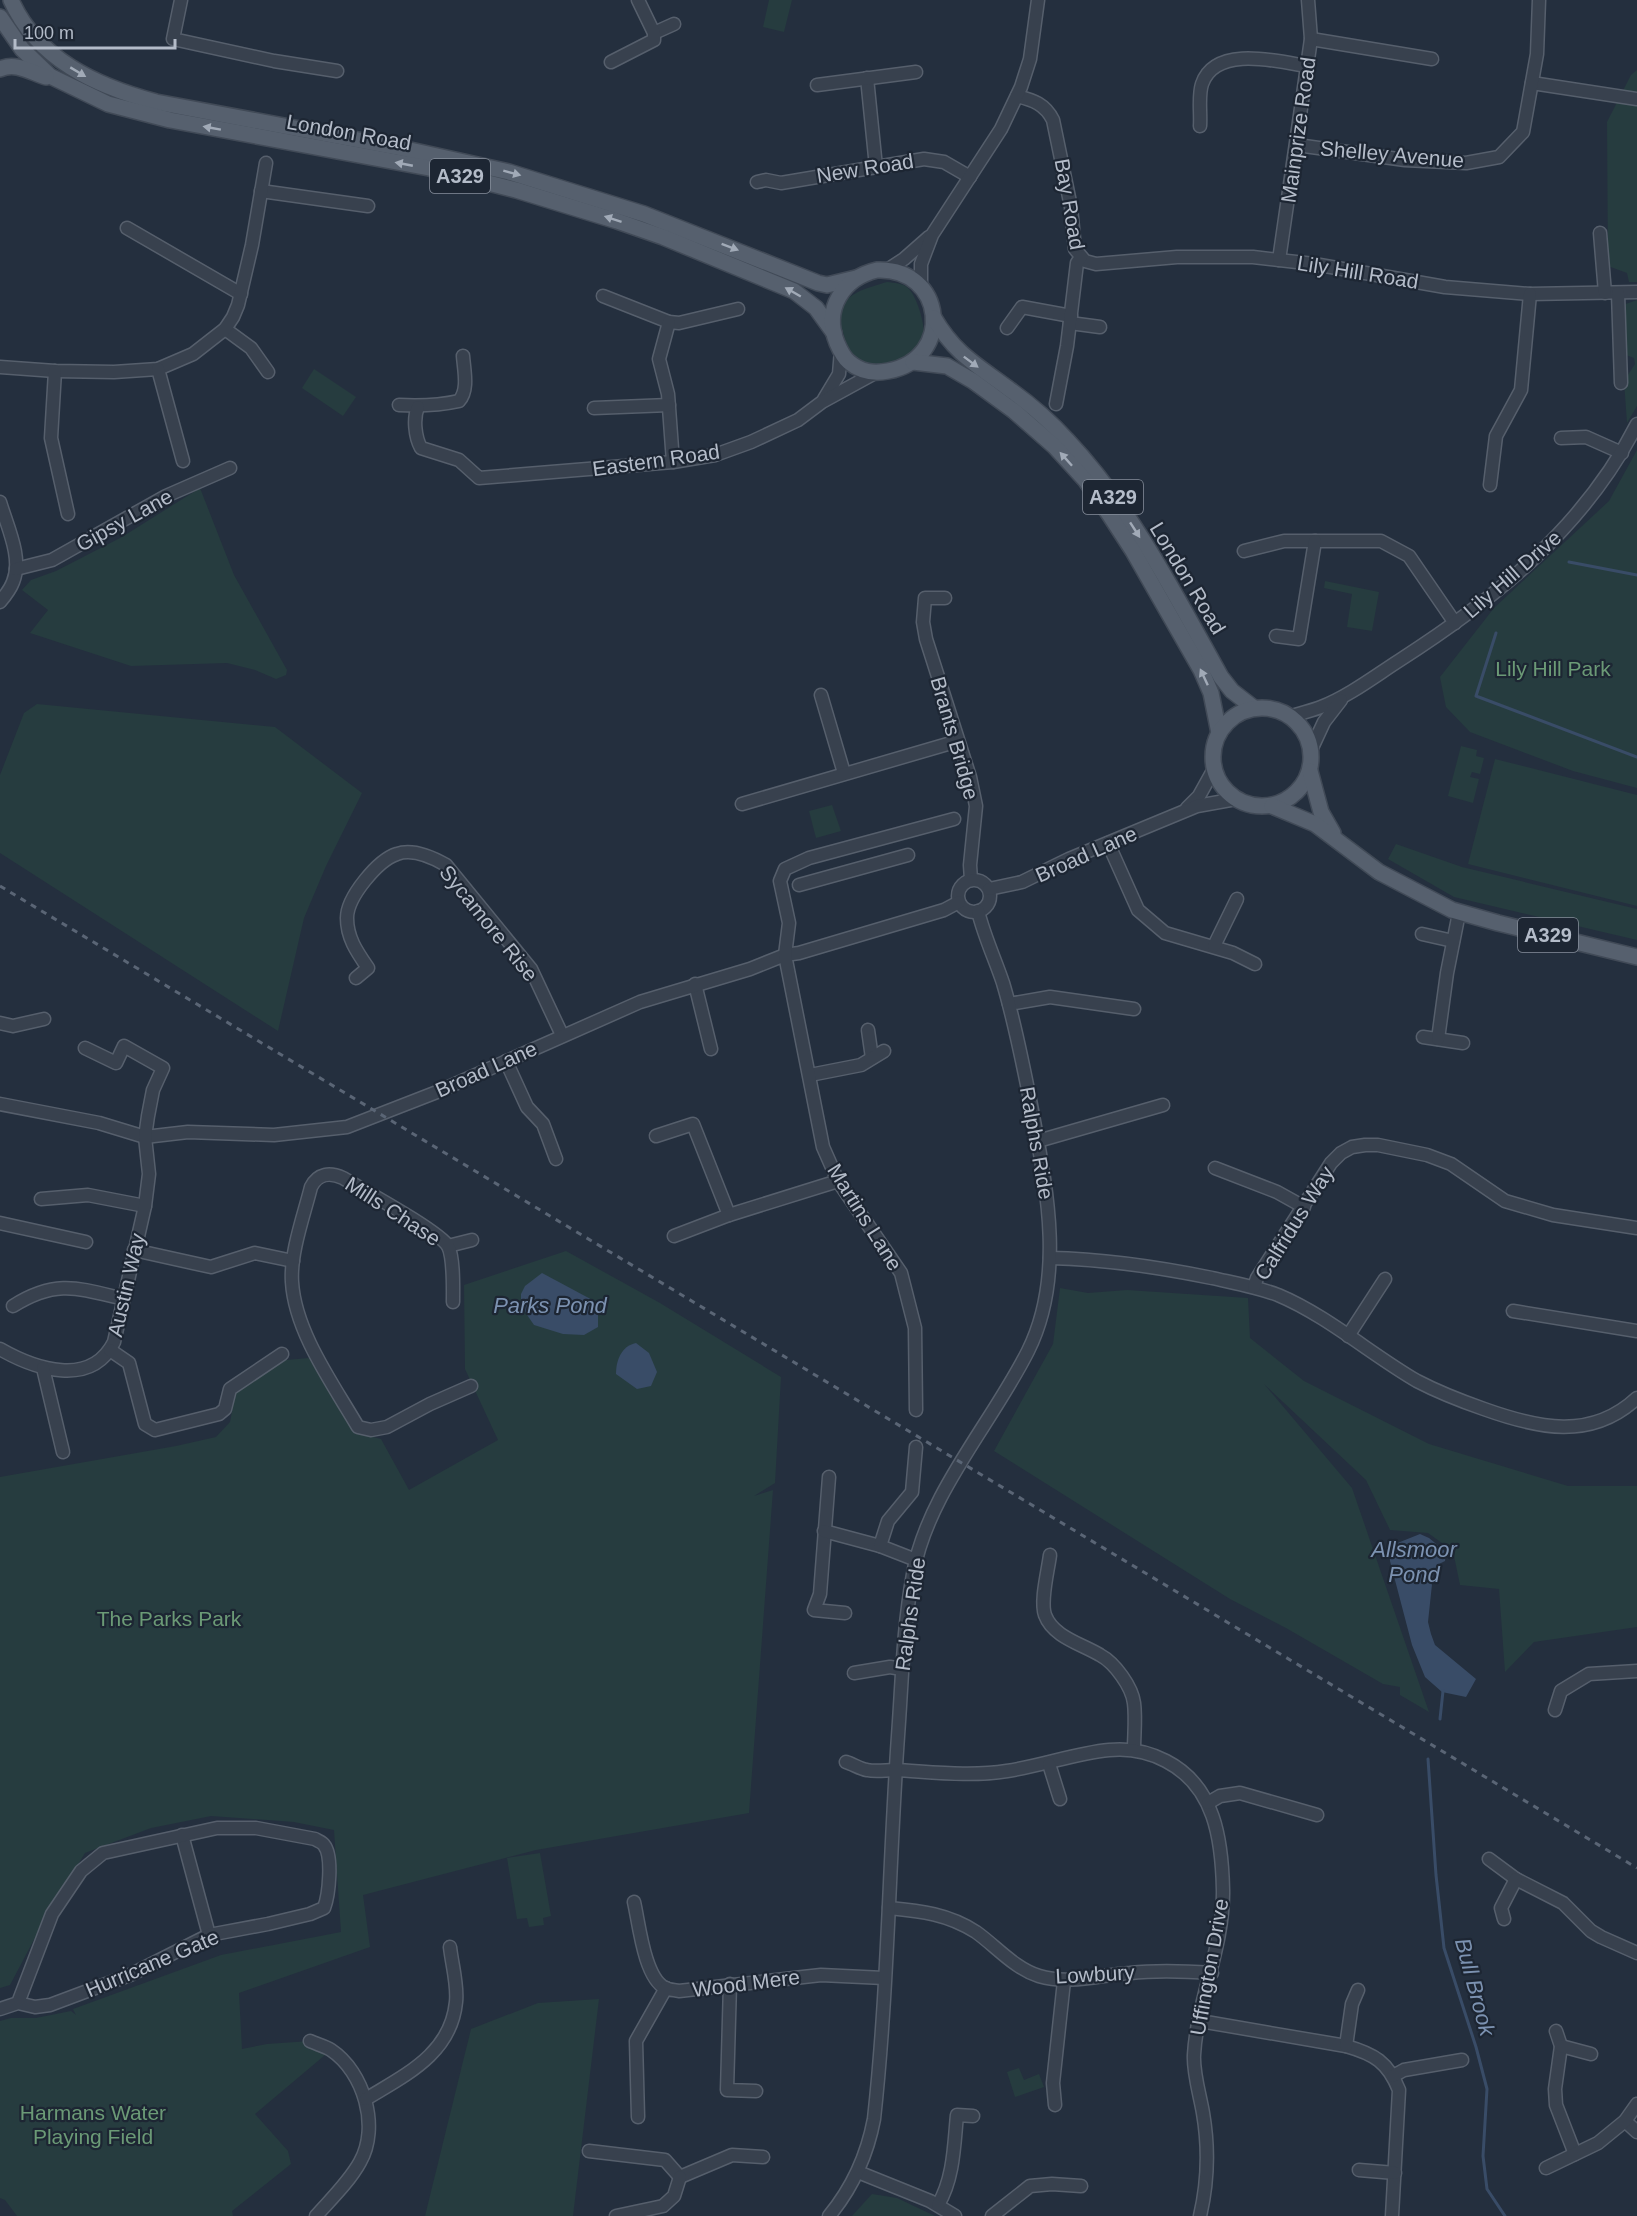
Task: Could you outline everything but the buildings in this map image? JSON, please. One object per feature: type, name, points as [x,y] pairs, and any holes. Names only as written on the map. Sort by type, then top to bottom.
[{"type":"main road","name":"London Road","points":[[11,0],[27,29],[46,49],[83,75],[125,93],[156,102],[477,164],[644,214],[818,284],[827,285],[856,278]]},
{"type":"main road","name":"London Road","points":[[0,17],[29,57],[60,82],[108,104],[147,115],[429,168],[510,188],[617,221],[663,237],[794,291],[816,308],[834,333]]},
{"type":"main road","points":[[0,69],[18,66],[60,82]]},
{"type":"main road","name":"A329","points":[[887,270],[864,273],[847,285],[837,300],[833,314],[834,333],[847,361],[863,371],[874,373],[899,369],[913,362]]},
{"type":"main road","points":[[887,270],[906,275],[921,286]]},
{"type":"main road","name":"A329","points":[[921,286],[929,298],[934,318]]},
{"type":"main road","name":"London Road","points":[[934,318],[960,352],[1034,407],[1086,461],[1118,502],[1145,544],[1221,677],[1232,691],[1254,708]]},
{"type":"main road","points":[[913,362],[921,355],[931,338],[934,318]]},
{"type":"main road","name":"London Road","points":[[913,362],[948,366],[973,381],[1014,411],[1054,446],[1086,481],[1127,542],[1201,670],[1211,693],[1219,733]]},
{"type":"main road","name":"A329","points":[[1254,708],[1269,709],[1290,717]]},
{"type":"main road","points":[[1219,733],[1232,718],[1254,708]]},
{"type":"main road","points":[[1290,717],[1305,733],[1311,750]]},
{"type":"main road","name":"A329","points":[[1214,769],[1213,752],[1219,733]]},
{"type":"main road","name":"A329","points":[[1272,806],[1296,795],[1304,786],[1310,771],[1311,750]]},
{"type":"main road","points":[[1214,769],[1219,782],[1236,799]]},
{"type":"main road","name":"A329","points":[[1310,771],[1321,812],[1341,843]]},
{"type":"main road","name":"A329","points":[[1236,799],[1247,803],[1272,806],[1315,824],[1393,880],[1460,913],[1637,957]]},
{"type":"street","points":[[181,0],[173,39],[274,61],[337,71]]},
{"type":"street","points":[[611,62],[654,40],[654,33],[638,0]]},
{"type":"street","points":[[921,286],[921,264],[932,235],[1001,129],[1017,96],[1029,59],[1038,0]]},
{"type":"street","name":"Mainprize Road","points":[[1279,260],[1311,39],[1308,0]]},
{"type":"street","name":"Shelley Avenue","points":[[1297,145],[1415,161],[1466,164],[1499,157],[1522,132],[1537,54],[1539,0]]},
{"type":"street","points":[[654,33],[674,24]]},
{"type":"street","points":[[1311,39],[1432,59]]},
{"type":"street","points":[[1200,126],[1201,85],[1209,70],[1226,61],[1239,59],[1272,60],[1306,66]]},
{"type":"street","points":[[817,85],[916,72]]},
{"type":"street","points":[[867,78],[876,167]]},
{"type":"street","points":[[1533,83],[1637,99]]},
{"type":"street","name":"Bay Road","points":[[1017,96],[1041,104],[1053,120],[1071,207],[1074,244],[1081,257],[1077,263],[1056,404]]},
{"type":"street","name":"New Road","points":[[757,182],[766,180],[781,183],[924,159],[944,162],[970,177]]},
{"type":"street","points":[[0,367],[114,372],[158,369],[193,354],[225,329],[233,317],[241,294],[252,245],[266,163]]},
{"type":"street","points":[[261,191],[368,206]]},
{"type":"street","points":[[127,228],[241,294]]},
{"type":"street","points":[[1600,233],[1605,293]]},
{"type":"street","points":[[887,270],[932,235]]},
{"type":"street","name":"Lily Hill Road","points":[[1081,257],[1085,261],[1096,264],[1206,256],[1279,260],[1445,287],[1530,294],[1637,292]]},
{"type":"street","points":[[1618,293],[1621,383]]},
{"type":"street","points":[[1490,485],[1496,436],[1521,390],[1530,294]]},
{"type":"street","points":[[603,296],[669,322],[678,323],[738,309]]},
{"type":"street","points":[[1007,328],[1022,307],[1100,327]]},
{"type":"street","points":[[669,322],[659,355],[669,405],[673,462]]},
{"type":"street","points":[[225,329],[251,348],[267,372]]},
{"type":"street","name":"Eastern Road","points":[[822,402],[839,374],[841,350]]},
{"type":"street","points":[[399,405],[418,407],[429,403],[447,403],[461,399],[465,388],[463,356]]},
{"type":"street","points":[[158,369],[183,461]]},
{"type":"street","points":[[55,371],[51,438],[68,514]]},
{"type":"street","name":"Eastern Road","points":[[418,407],[416,428],[422,448],[459,460],[479,478],[673,462],[715,455],[751,442],[798,420],[822,402],[874,373]]},
{"type":"street","points":[[594,408],[669,405]]},
{"type":"street","name":"Lily Hill Drive","points":[[1290,717],[1322,706],[1353,689],[1455,623],[1518,574],[1544,551],[1586,505],[1622,453],[1637,424]]},
{"type":"street","points":[[1561,438],[1586,437],[1622,453]]},
{"type":"street","name":"Gipsy Lane","points":[[16,569],[52,560],[166,496],[230,468]]},
{"type":"street","points":[[0,502],[15,554],[16,569],[13,583],[0,602]]},
{"type":"street","points":[[1244,551],[1284,541],[1381,541],[1409,556],[1455,623]]},
{"type":"street","points":[[1276,636],[1299,639],[1315,541]]},
{"type":"street","name":"Brants Bridge","points":[[945,598],[925,598],[923,622],[926,639],[970,777],[976,806],[970,865],[971,880]]},
{"type":"street","name":"Lily Hill Drive","points":[[1311,750],[1330,712],[1353,689]]},
{"type":"street","points":[[821,695],[844,773]]},
{"type":"street","points":[[742,804],[958,741]]},
{"type":"street","name":"Broad Lane","points":[[1182,813],[1199,796],[1214,769]]},
{"type":"street","name":"Broad Lane","points":[[989,889],[1022,882],[1108,843],[1207,803],[1236,799]]},
{"type":"street","name":"Martins Lane","points":[[916,1410],[915,1328],[901,1273],[838,1181],[823,1147],[785,955],[789,923],[780,881],[785,869],[808,858],[843,849],[911,837],[954,819]]},
{"type":"street","points":[[1108,843],[1138,910],[1165,933],[1214,946],[1255,964]]},
{"type":"street","points":[[843,849],[848,871]]},
{"type":"street","name":"Sycamore Rise","points":[[356,978],[368,968],[351,943],[347,916],[357,890],[381,863],[398,853],[432,856],[446,865],[531,969],[561,1035]]},
{"type":"street","points":[[799,885],[908,855]]},
{"type":"street","points":[[971,880],[982,881],[989,889],[989,900],[983,909],[978,911],[969,911],[959,902],[960,888],[971,880]]},
{"type":"street","points":[[1214,946],[1237,899]]},
{"type":"street","name":"Broad Lane","points":[[0,1104],[99,1123],[146,1137],[188,1132],[274,1135],[322,1131],[347,1126],[404,1106],[640,1002],[750,969],[785,955],[799,953],[944,910],[959,902]]},
{"type":"street","name":"Ralphs Ride","points":[[829,2216],[858,2172],[870,2140],[874,2119],[889,1908],[902,1669],[907,1615],[916,1560],[937,1507],[1030,1346],[1045,1296],[1050,1258],[1050,1218],[1038,1141],[1018,1040],[1009,1004],[978,911]]},
{"type":"street","points":[[1438,1039],[1453,941],[1460,913]]},
{"type":"street","points":[[1422,934],[1453,941]]},
{"type":"street","points":[[695,984],[711,1049]]},
{"type":"street","points":[[1009,1004],[1050,997],[1134,1009]]},
{"type":"street","points":[[0,1023],[13,1026],[44,1019]]},
{"type":"street","points":[[868,1030],[872,1058]]},
{"type":"street","points":[[1423,1037],[1463,1042]]},
{"type":"street","name":"Austin Way","points":[[0,1350],[43,1368],[66,1371],[98,1361],[110,1350],[114,1342],[145,1206],[149,1174],[146,1137],[153,1090],[163,1068],[124,1046],[116,1063],[85,1048]]},
{"type":"street","points":[[810,1075],[861,1065],[884,1051]]},
{"type":"street","points":[[506,1061],[527,1107],[543,1124],[556,1159]]},
{"type":"street","points":[[1038,1141],[1163,1105]]},
{"type":"street","points":[[656,1136],[693,1124],[729,1215]]},
{"type":"street","name":"Calfridus Way","points":[[1254,1287],[1257,1278],[1332,1163],[1352,1146],[1378,1145],[1427,1155],[1452,1164],[1505,1201],[1553,1215],[1637,1228]]},
{"type":"street","points":[[1215,1168],[1257,1183],[1304,1208]]},
{"type":"street","name":"Mills Chase","points":[[293,1261],[311,1187],[316,1178],[324,1174],[335,1174],[430,1231],[448,1246],[453,1275],[453,1302]]},
{"type":"street","points":[[674,1236],[729,1215],[838,1181]]},
{"type":"street","points":[[40,1199],[88,1195],[145,1206]]},
{"type":"street","points":[[0,1222],[86,1242]]},
{"type":"street","name":"Mills Chase","points":[[448,1246],[472,1240]]},
{"type":"street","points":[[134,1250],[211,1267],[255,1253],[293,1261],[295,1309],[322,1365],[358,1426],[371,1430],[387,1427],[430,1404],[471,1386]]},
{"type":"street","name":"Calfridus Way","points":[[1050,1258],[1131,1263],[1254,1287],[1279,1296],[1348,1336],[1418,1381],[1468,1404],[1514,1420],[1552,1428],[1583,1426],[1607,1418],[1636,1400]]},
{"type":"street","points":[[1348,1336],[1385,1279]]},
{"type":"street","points":[[14,1306],[30,1295],[61,1287],[124,1299]]},
{"type":"street","points":[[1512,1311],[1637,1331]]},
{"type":"street","points":[[110,1350],[129,1363],[145,1424],[154,1430],[219,1414],[225,1409],[230,1389],[282,1354]]},
{"type":"street","points":[[43,1368],[63,1452]]},
{"type":"street","points":[[880,1546],[888,1521],[912,1492],[916,1447]]},
{"type":"street","points":[[829,1477],[820,1594],[814,1610],[845,1613]]},
{"type":"street","points":[[824,1531],[880,1546],[916,1560]]},
{"type":"street","points":[[1050,1555],[1044,1614],[1052,1627],[1067,1638],[1103,1656],[1127,1682],[1134,1702],[1134,1750]]},
{"type":"street","points":[[854,1672],[890,1667],[902,1669]]},
{"type":"street","points":[[1555,1710],[1561,1691],[1589,1674],[1637,1671]]},
{"type":"street","name":"Uffington Drive","points":[[846,1762],[867,1770],[979,1774],[1006,1772],[1049,1764],[1100,1751],[1134,1750],[1156,1755],[1178,1767],[1197,1785],[1208,1803],[1220,1841],[1223,1892],[1212,1973],[1194,2056],[1205,2124],[1207,2158],[1207,2188],[1200,2216]]},
{"type":"street","points":[[1049,1764],[1060,1799]]},
{"type":"street","points":[[1208,1803],[1220,1796],[1240,1793],[1317,1815]]},
{"type":"street","name":"Hurricane Gate","points":[[0,2009],[18,2003],[35,2007],[50,2005],[130,1975],[209,1935],[310,1914],[324,1908],[329,1895],[328,1855],[324,1845],[315,1839],[256,1828],[217,1828],[103,1853],[81,1871],[52,1914],[18,2003]]},
{"type":"street","points":[[182,1835],[209,1935]]},
{"type":"street","points":[[1489,1859],[1516,1879],[1563,1903],[1591,1931],[1637,1953]]},
{"type":"street","points":[[1504,1919],[1501,1908],[1516,1879]]},
{"type":"street","name":"Wood Mere","points":[[634,1902],[645,1956],[658,1983],[666,1988],[679,1991],[822,1975],[884,1978]]},
{"type":"street","name":"Lowbury","points":[[889,1908],[927,1911],[945,1916],[976,1933],[1022,1968],[1039,1976],[1064,1981],[1173,1970],[1212,1973]]},
{"type":"street","points":[[366,2099],[427,2060],[434,2054],[450,2029],[456,2000],[450,1947]]},
{"type":"street","points":[[1055,2105],[1053,2083],[1064,1981]]},
{"type":"street","points":[[730,1984],[727,2090],[756,2091]]},
{"type":"street","points":[[638,2117],[636,2041],[666,1988]]},
{"type":"street","points":[[1346,2046],[1352,2004],[1358,1990]]},
{"type":"street","points":[[1200,2020],[1346,2046],[1368,2052],[1383,2063],[1393,2076],[1399,2090],[1392,2216]]},
{"type":"street","points":[[1556,2031],[1561,2046],[1555,2089],[1556,2105],[1575,2154]]},
{"type":"street","points":[[310,2041],[331,2050],[353,2076],[366,2099],[370,2130],[362,2160],[350,2178],[316,2216]]},
{"type":"street","points":[[1561,2046],[1591,2054]]},
{"type":"street","points":[[1393,2076],[1404,2070],[1462,2060]]},
{"type":"street","points":[[1546,2168],[1598,2143],[1625,2121],[1637,2104]]},
{"type":"street","points":[[938,2205],[945,2192],[953,2157],[957,2115],[973,2116]]},
{"type":"street","points":[[1625,2121],[1637,2132]]},
{"type":"street","points":[[590,2151],[665,2160],[680,2177]]},
{"type":"street","points":[[616,2216],[663,2206],[674,2196],[680,2177],[732,2155],[763,2157]]},
{"type":"street","points":[[1359,2170],[1395,2173]]},
{"type":"street","points":[[858,2172],[938,2205],[955,2216]]},
{"type":"street","points":[[992,2216],[1030,2186],[1052,2184],[1081,2186]]},
{"type":"green space","points":[[769,0],[792,0],[784,32],[763,27]]},
{"type":"green space","points":[[1637,70],[1637,282],[1629,282],[1627,273],[1608,266],[1607,122],[1631,75]]},
{"type":"green space","points":[[887,282],[904,285],[911,292],[918,305],[923,339],[919,346],[905,358],[886,364],[869,364],[857,359],[848,347],[839,320],[841,310],[844,303],[856,293]]},
{"type":"green space","points":[[1637,300],[1637,406],[1627,423],[1624,381],[1635,364],[1634,358],[1626,355],[1623,305]]},
{"type":"green space","points":[[314,369],[356,397],[343,416],[302,388]]},
{"type":"green space","name":"Lily Hill Park","points":[[1637,450],[1637,788],[1573,771],[1470,732],[1446,707],[1440,677],[1494,608],[1609,501]]},
{"type":"green space","points":[[200,488],[234,575],[287,670],[286,675],[276,679],[255,670],[227,663],[131,666],[30,633],[48,610],[22,590],[31,580],[56,571],[122,537]]},
{"type":"green space","points":[[1325,581],[1379,592],[1372,631],[1347,627],[1352,594],[1324,588]]},
{"type":"green space","points":[[37,704],[275,727],[362,793],[326,866],[304,918],[278,1031],[0,853],[0,775],[24,713]]},
{"type":"green space","points":[[1461,746],[1477,750],[1476,756],[1484,758],[1480,774],[1472,772],[1470,777],[1479,779],[1473,803],[1448,796]]},
{"type":"green space","points":[[1495,759],[1637,795],[1637,906],[1468,864]]},
{"type":"green space","points":[[832,805],[841,831],[816,838],[809,811]]},
{"type":"green space","points":[[1396,844],[1462,867],[1637,909],[1637,940],[1454,897],[1388,859]]},
{"type":"green space","name":"The Parks Park","points":[[566,1251],[660,1303],[781,1377],[775,1483],[754,1496],[773,1490],[749,1813],[536,1850],[363,1895],[370,1947],[239,1993],[242,2049],[267,2044],[310,2041],[331,2050],[255,2114],[288,2151],[291,2164],[232,2211],[233,2216],[17,2216],[5,2200],[0,2198],[0,2021],[11,2018],[36,2018],[71,2011],[76,2015],[73,2009],[221,1955],[341,1932],[334,1830],[294,1822],[211,1816],[151,1828],[85,1853],[47,1915],[10,1985],[0,1988],[0,1477],[216,1437],[230,1422],[236,1391],[286,1360],[309,1358],[354,1432],[381,1439],[409,1490],[498,1440],[465,1369],[464,1285]]},
{"type":"green space","points":[[1060,1288],[1088,1293],[1127,1290],[1248,1298],[1250,1338],[1304,1381],[1429,1444],[1568,1486],[1637,1486],[1637,1627],[1534,1642],[1505,1672],[1499,1589],[1460,1585],[1453,1551],[1428,1533],[1390,1530],[1366,1480],[1264,1384],[1352,1488],[1429,1712],[1400,1695],[1400,1687],[1383,1684],[1286,1628],[1230,1599],[994,1451],[1053,1344]]},
{"type":"green space","points":[[540,1853],[551,1916],[543,1918],[544,1925],[529,1927],[527,1918],[517,1919],[507,1858]]},
{"type":"green space","points":[[599,1999],[573,2216],[425,2216],[471,2029],[538,2003]]},
{"type":"green space","points":[[1019,2068],[1024,2080],[1039,2074],[1044,2087],[1015,2097],[1007,2072]]},
{"type":"green space","points":[[872,2194],[897,2198],[935,2216],[852,2216]]},
{"type":"water","name":"Parks Pond","points":[[542,1273],[598,1303],[598,1327],[584,1335],[563,1334],[534,1325],[521,1306],[521,1294],[525,1286]]},
{"type":"water","name":"Parks Pond","points":[[636,1343],[649,1353],[657,1372],[651,1386],[637,1389],[616,1374],[620,1355],[627,1347]]},
{"type":"water","name":"Allsmoor Pond","points":[[1420,1534],[1429,1538],[1446,1552],[1445,1561],[1437,1565],[1433,1575],[1428,1622],[1435,1645],[1476,1679],[1466,1697],[1442,1692],[1425,1677],[1412,1645],[1390,1561],[1390,1546]]},
{"type":"waterway","points":[[1569,562],[1637,575]]},
{"type":"waterway","points":[[1496,633],[1476,696],[1637,757]]},
{"type":"waterway","name":"Bull Brook","points":[[1440,1719],[1443,1691]]},
{"type":"waterway","name":"Bull Brook","points":[[1428,1759],[1436,1875],[1444,1948],[1487,2089],[1483,2156],[1487,2189],[1505,2216]]},
{"type":"railway","points":[[0,886],[1637,1868]]},
{"type":"park label","name":"Harmans Water Playing Field","points":[[93,2124]]}]
